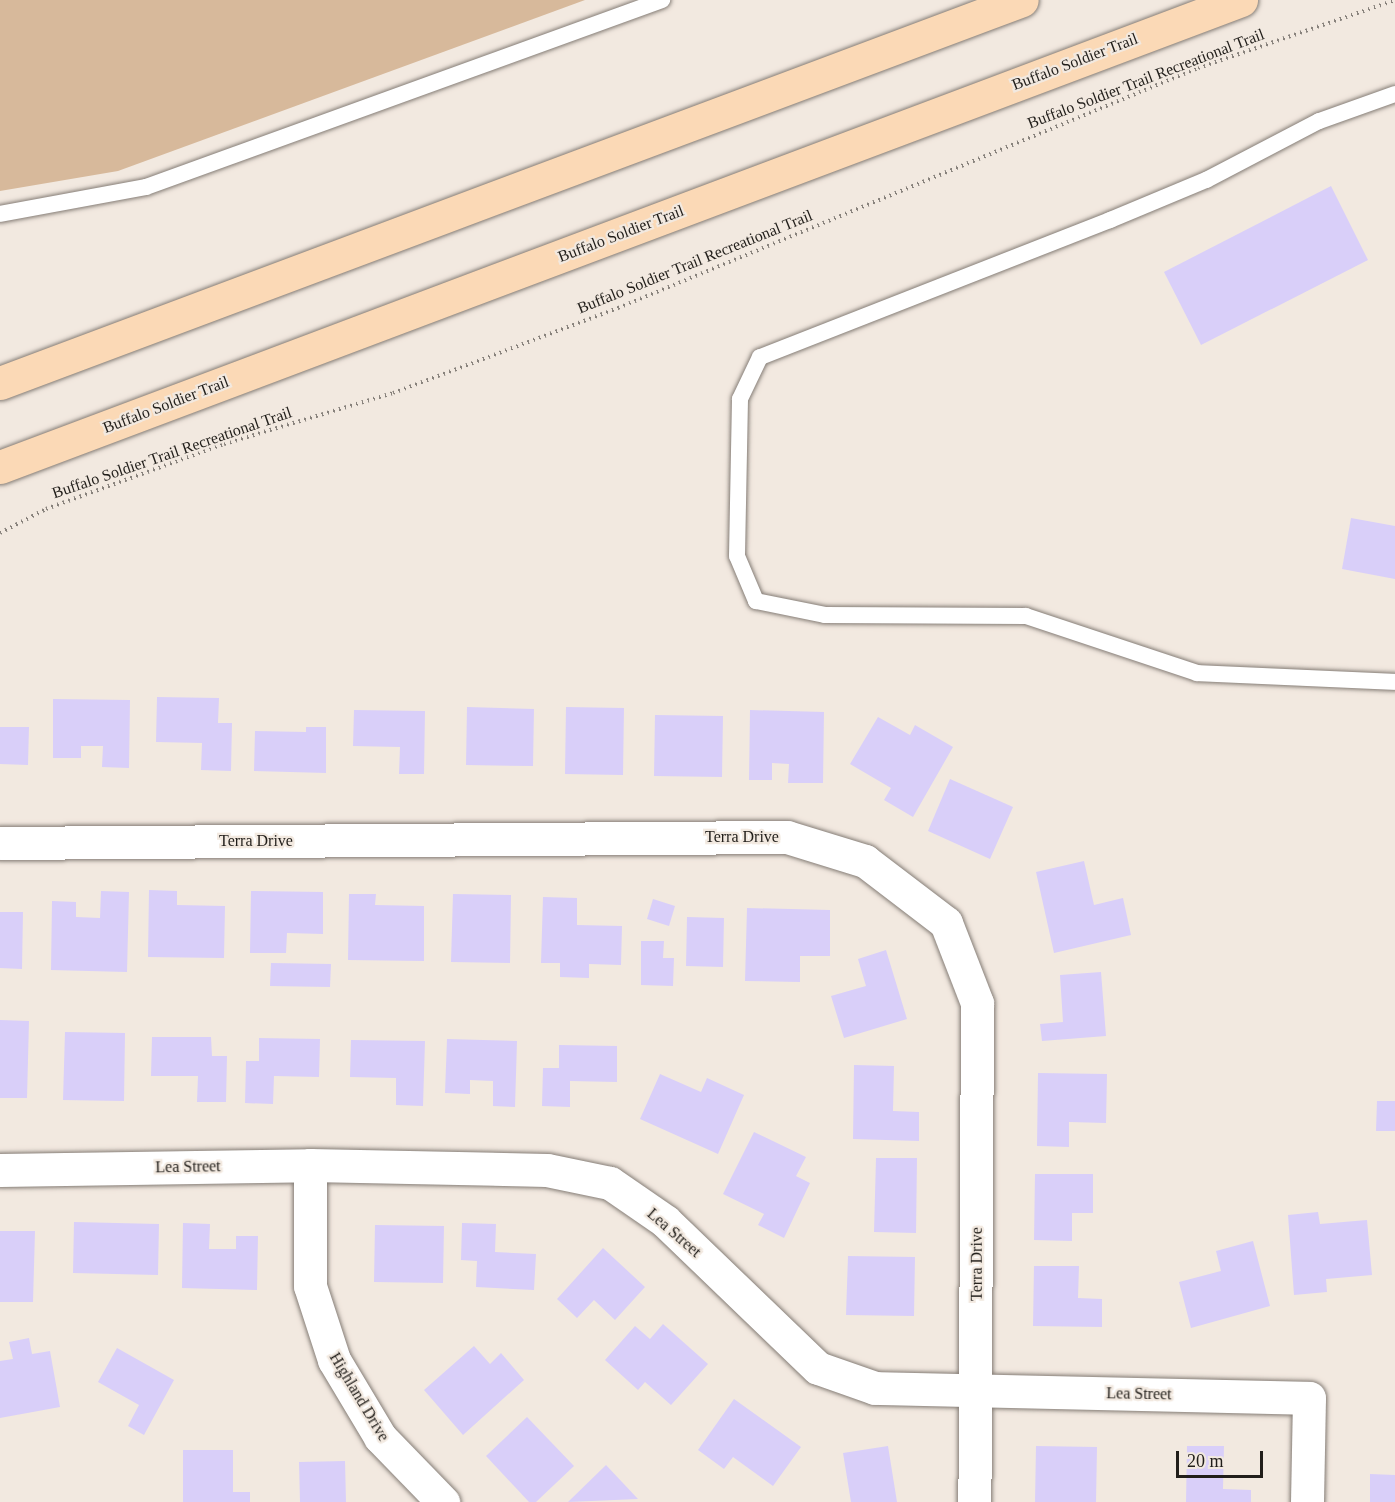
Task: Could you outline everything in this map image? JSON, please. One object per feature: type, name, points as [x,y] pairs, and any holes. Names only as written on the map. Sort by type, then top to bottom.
[{"type":"main road","points":[[0,383],[1022,0]]},
{"type":"main road","name":"Buffalo Soldier Trail","points":[[0,467],[1241,0]]},
{"type":"street","name":"Terra Drive","points":[[0,843],[787,837],[865,861],[946,923],[977,1003],[977,1390],[974,1502]]},
{"type":"street","name":"Lea Street","points":[[0,1170],[310,1166],[547,1170],[610,1183],[665,1221],[818,1368],[875,1388],[1309,1398],[1307,1502]]},
{"type":"street","name":"Highland Drive","points":[[310,1166],[310,1286],[334,1360],[380,1437],[443,1502]]},
{"type":"lane","points":[[0,214],[146,187],[662,0]]},
{"type":"lane","points":[[1395,94],[1319,121],[1206,180],[1110,220],[760,357],[740,399],[737,556],[756,600],[825,615],[1026,616],[1197,673],[1395,682]]},
{"type":"path","name":"Buffalo Soldier Trail Recreational Trail","points":[[0,533],[46,509],[201,452],[393,393],[618,308],[1198,68],[1395,0]]},
{"type":"shaded area","points":[[0,0],[585,0],[118,171],[0,191]]},
{"type":"building","points":[[1331,186],[1368,260],[1201,345],[1164,272]]},
{"type":"building","points":[[1351,518],[1395,526],[1395,579],[1342,569]]},
{"type":"building","points":[[157,697],[219,698],[218,723],[232,723],[231,771],[201,770],[202,743],[156,742]]},
{"type":"building","points":[[53,699],[130,700],[129,768],[102,767],[103,746],[81,746],[81,758],[53,758]]},
{"type":"building","points":[[467,707],[534,709],[533,766],[466,765]]},
{"type":"building","points":[[566,707],[624,708],[623,775],[565,774]]},
{"type":"building","points":[[354,710],[425,711],[424,774],[399,774],[400,747],[353,746]]},
{"type":"building","points":[[750,710],[824,712],[823,783],[788,783],[789,764],[772,763],[772,780],[749,780]]},
{"type":"building","points":[[655,715],[723,716],[722,777],[654,776]]},
{"type":"building","points":[[878,717],[910,735],[915,725],[953,747],[913,817],[884,800],[891,788],[850,764]]},
{"type":"building","points":[[0,727],[29,727],[28,765],[0,764]]},
{"type":"building","points":[[306,727],[326,727],[326,773],[254,771],[255,731],[306,732]]},
{"type":"building","points":[[950,779],[1013,807],[990,859],[928,831]]},
{"type":"building","points":[[1084,861],[1094,905],[1123,898],[1131,935],[1054,953],[1036,872]]},
{"type":"building","points":[[149,890],[177,891],[177,905],[225,906],[224,958],[148,957]]},
{"type":"building","points":[[101,891],[129,892],[127,972],[51,970],[52,901],[76,902],[76,917],[100,918]]},
{"type":"building","points":[[251,891],[323,892],[323,934],[287,933],[286,953],[250,953]]},
{"type":"building","points":[[349,894],[376,894],[375,905],[424,906],[424,961],[348,960]]},
{"type":"building","points":[[453,894],[511,895],[510,963],[451,962]]},
{"type":"building","points":[[543,897],[577,898],[577,925],[622,926],[621,965],[589,964],[589,978],[560,977],[560,963],[541,963]]},
{"type":"building","points":[[653,899],[675,906],[669,926],[647,919]]},
{"type":"building","points":[[747,908],[830,910],[830,956],[800,956],[800,982],[745,981]]},
{"type":"building","points":[[0,912],[23,912],[22,969],[0,968]]},
{"type":"building","points":[[687,917],[724,918],[723,967],[686,966]]},
{"type":"building","points":[[641,941],[664,941],[663,958],[674,958],[673,986],[641,985]]},
{"type":"building","points":[[886,950],[907,1019],[844,1038],[831,996],[866,986],[858,959]]},
{"type":"building","points":[[271,963],[331,964],[330,987],[270,986]]},
{"type":"building","points":[[1101,972],[1106,1036],[1042,1041],[1040,1024],[1063,1022],[1060,975]]},
{"type":"building","points":[[0,1020],[29,1021],[27,1098],[0,1098]]},
{"type":"building","points":[[65,1032],[125,1033],[124,1101],[63,1100]]},
{"type":"building","points":[[152,1037],[211,1037],[212,1056],[227,1056],[226,1102],[197,1102],[198,1076],[151,1076]]},
{"type":"building","points":[[259,1038],[320,1039],[319,1077],[274,1076],[273,1104],[245,1103],[246,1061],[259,1061]]},
{"type":"building","points":[[447,1039],[517,1041],[515,1107],[493,1106],[493,1081],[470,1080],[470,1094],[445,1093]]},
{"type":"building","points":[[351,1040],[425,1041],[423,1106],[396,1105],[396,1078],[350,1077]]},
{"type":"building","points":[[559,1045],[617,1046],[617,1082],[570,1081],[570,1107],[542,1106],[543,1068],[559,1068]]},
{"type":"building","points":[[854,1065],[894,1066],[893,1111],[919,1112],[919,1141],[853,1139]]},
{"type":"building","points":[[1038,1073],[1107,1074],[1106,1123],[1069,1122],[1069,1147],[1037,1146]]},
{"type":"building","points":[[660,1074],[701,1092],[707,1078],[744,1095],[718,1154],[640,1119]]},
{"type":"building","points":[[1377,1101],[1395,1101],[1395,1131],[1376,1131]]},
{"type":"building","points":[[754,1132],[806,1157],[796,1176],[810,1183],[784,1238],[758,1225],[764,1214],[723,1194]]},
{"type":"building","points":[[876,1158],[917,1158],[916,1233],[874,1232]]},
{"type":"building","points":[[1035,1174],[1093,1174],[1093,1213],[1072,1213],[1072,1241],[1034,1240]]},
{"type":"building","points":[[1318,1212],[1320,1224],[1367,1220],[1372,1275],[1326,1279],[1327,1292],[1294,1295],[1288,1215]]},
{"type":"building","points":[[74,1222],[159,1224],[158,1275],[73,1273]]},
{"type":"building","points":[[183,1223],[210,1224],[209,1249],[236,1249],[236,1236],[258,1236],[257,1290],[182,1288]]},
{"type":"building","points":[[462,1223],[496,1224],[495,1252],[536,1254],[534,1290],[476,1287],[477,1261],[461,1260]]},
{"type":"building","points":[[375,1225],[444,1226],[443,1283],[374,1282]]},
{"type":"building","points":[[0,1231],[35,1231],[33,1302],[0,1302]]},
{"type":"building","points":[[1253,1241],[1270,1306],[1191,1328],[1179,1282],[1221,1271],[1216,1251]]},
{"type":"building","points":[[603,1248],[645,1287],[615,1320],[594,1300],[577,1318],[557,1299]]},
{"type":"building","points":[[848,1256],[915,1257],[914,1316],[846,1315]]},
{"type":"building","points":[[1034,1266],[1079,1266],[1078,1298],[1102,1299],[1102,1327],[1033,1326]]},
{"type":"building","points":[[663,1324],[708,1364],[671,1405],[645,1382],[638,1390],[605,1360],[635,1326],[650,1339]]},
{"type":"building","points":[[29,1338],[32,1354],[50,1351],[60,1407],[0,1418],[0,1361],[13,1359],[9,1342]]},
{"type":"building","points":[[474,1346],[490,1364],[501,1353],[524,1380],[463,1435],[424,1390]]},
{"type":"building","points":[[117,1348],[174,1380],[144,1435],[128,1426],[139,1405],[98,1382]]},
{"type":"building","points":[[734,1399],[801,1447],[773,1486],[733,1457],[724,1469],[698,1450]]},
{"type":"building","points":[[527,1417],[574,1466],[536,1502],[529,1502],[486,1456]]},
{"type":"building","points":[[888,1446],[897,1502],[851,1502],[843,1453]]},
{"type":"building","points":[[1036,1446],[1097,1447],[1096,1502],[1035,1502]]},
{"type":"building","points":[[1187,1446],[1224,1446],[1223,1489],[1251,1490],[1251,1502],[1186,1502]]},
{"type":"building","points":[[183,1450],[233,1450],[233,1492],[250,1492],[250,1502],[183,1502]]},
{"type":"building","points":[[345,1461],[346,1502],[300,1502],[299,1462]]},
{"type":"building","points":[[606,1465],[638,1499],[568,1502]]},
{"type":"building","points":[[1370,1474],[1395,1475],[1395,1502],[1370,1502]]}]
